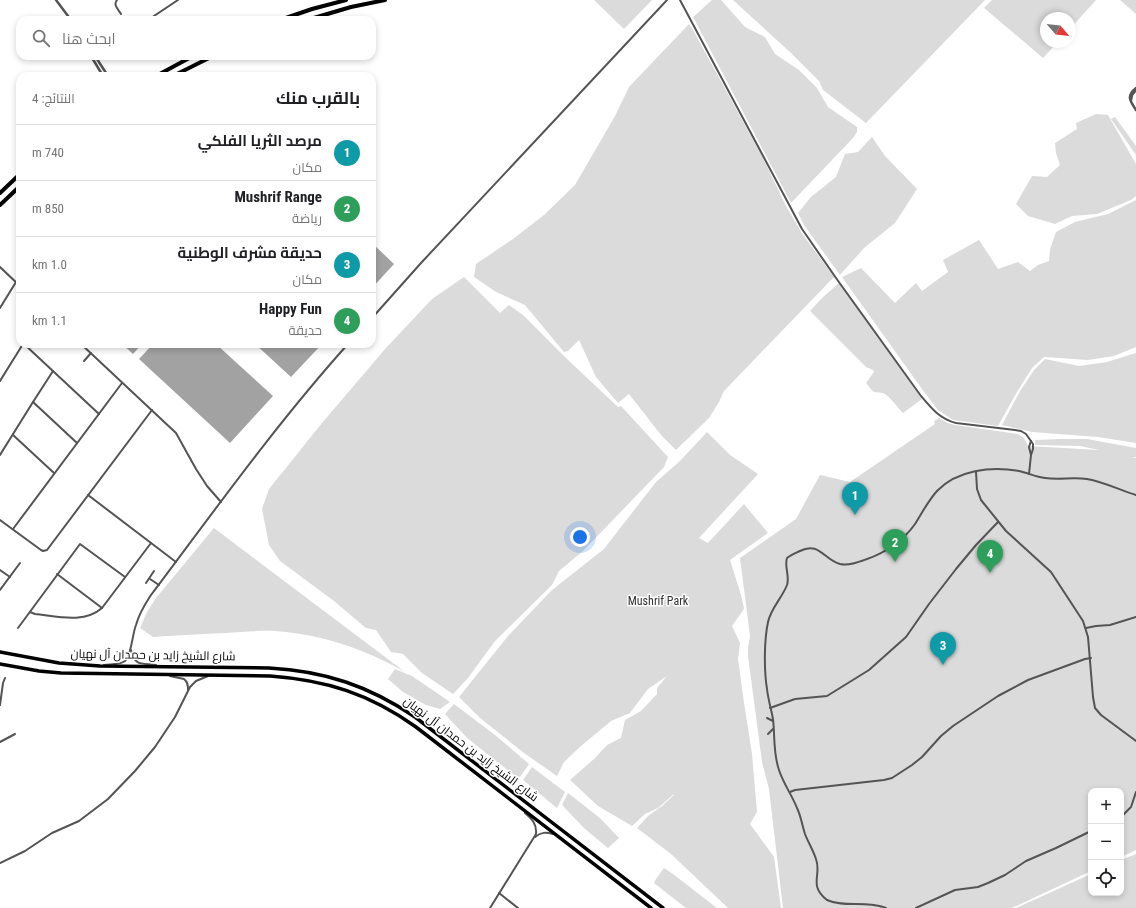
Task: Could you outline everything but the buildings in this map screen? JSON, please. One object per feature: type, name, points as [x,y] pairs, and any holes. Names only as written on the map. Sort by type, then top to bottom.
[{"type":"highway","points":[[292,16],[346,0]]},
{"type":"highway","points":[[321,16],[351,7],[385,0]]},
{"type":"highway","points":[[163,72],[186,60]]},
{"type":"highway","points":[[181,72],[205,60]]},
{"type":"highway","points":[[0,193],[16,178]]},
{"type":"highway","points":[[0,205],[16,190]]},
{"type":"highway","name":"شارع الشيخ زايد بن حمدان آل نهيان","points":[[0,652],[59,663],[100,666],[269,668],[296,670],[336,678],[377,695],[404,710],[426,725],[663,908]]},
{"type":"highway","name":"شارع الشيخ زايد بن حمدان آل نهيان","points":[[0,664],[38,671],[61,673],[270,676],[324,684],[358,694],[383,706],[410,722],[651,908]]},
{"type":"street","points":[[56,0],[67,16]]},
{"type":"street","points":[[117,0],[115,6],[121,14]]},
{"type":"street","points":[[154,16],[178,0]]},
{"type":"street","points":[[376,314],[437,246],[667,0]]},
{"type":"street","points":[[680,0],[802,228],[836,278],[925,400],[939,415],[949,421],[1019,431],[1026,434],[1031,441],[1033,448],[1030,474]]},
{"type":"street","points":[[93,60],[101,72]]},
{"type":"street","points":[[98,60],[105,72]]},
{"type":"street","points":[[1136,89],[1132,91],[1130,95],[1132,104],[1136,110]]},
{"type":"street","points":[[0,267],[16,282],[0,308]]},
{"type":"street","points":[[0,381],[21,348]]},
{"type":"street","points":[[28,348],[99,414]]},
{"type":"street","points":[[86,348],[177,434],[196,469],[207,486],[221,502]]},
{"type":"street","points":[[100,666],[122,662],[128,658],[138,618],[148,599],[292,410],[345,348]]},
{"type":"street","points":[[84,361],[91,353]]},
{"type":"street","points":[[0,455],[53,371]]},
{"type":"street","points":[[13,529],[123,383]]},
{"type":"street","points":[[33,402],[77,443]]},
{"type":"street","points":[[0,520],[41,550],[45,551],[49,548],[87,495],[152,410]]},
{"type":"street","points":[[13,435],[54,473]]},
{"type":"street","points":[[886,908],[875,905],[840,906],[828,901],[821,894],[818,890],[816,882],[818,867],[816,859],[806,836],[798,809],[780,774],[777,763],[773,721],[765,670],[767,628],[771,612],[787,584],[787,558],[804,548],[809,547],[816,549],[834,562],[841,564],[853,563],[873,557],[906,535],[916,523],[932,497],[943,485],[961,475],[976,472],[1008,470],[1048,479],[1080,478],[1091,480],[1136,495]]},
{"type":"street","points":[[976,472],[976,486],[981,500],[1011,536],[1051,572],[1080,615],[1086,628],[1091,658],[1093,697],[1096,708],[1101,715],[1136,741]]},
{"type":"street","points":[[87,495],[176,562]]},
{"type":"street","points":[[770,708],[795,699],[827,696],[868,670],[906,637],[956,569],[998,522]]},
{"type":"street","points":[[30,612],[35,614],[81,618],[94,614],[102,608],[151,543]]},
{"type":"street","points":[[18,628],[81,544],[125,577]]},
{"type":"street","points":[[0,590],[20,563]]},
{"type":"street","points":[[0,570],[10,577]]},
{"type":"street","points":[[146,583],[154,572]]},
{"type":"street","points":[[57,574],[102,608]]},
{"type":"street","points":[[149,578],[159,585]]},
{"type":"street","points":[[1086,628],[1114,624],[1136,617]]},
{"type":"street","points":[[131,650],[133,659],[137,662],[161,667]]},
{"type":"street","points":[[789,792],[890,778],[917,761],[952,726],[998,696],[1028,680],[1091,658]]},
{"type":"street","points":[[167,675],[186,680],[188,683],[188,690]]},
{"type":"street","points":[[0,863],[25,852],[52,833],[79,821],[108,799],[135,771],[155,747],[175,717],[188,690],[196,681],[213,675]]},
{"type":"street","points":[[0,704],[5,678]]},
{"type":"street","points":[[767,718],[773,721]]},
{"type":"street","points":[[768,734],[773,729]]},
{"type":"street","points":[[0,742],[15,734]]},
{"type":"street","points":[[1124,814],[1131,807],[1136,792]]},
{"type":"street","points":[[490,908],[534,838],[536,831],[533,821],[516,804]]},
{"type":"street","points":[[534,838],[544,832],[558,836]]},
{"type":"street","points":[[916,908],[955,890],[978,887],[988,883],[1005,875],[1026,861],[1088,832]]},
{"type":"street","points":[[499,893],[518,908]]},
{"type":"green space","points":[[594,0],[652,0],[624,29]]},
{"type":"green space","points":[[712,0],[721,0],[745,27],[765,37],[775,54],[799,70],[817,88],[828,107],[857,127],[857,132],[853,138],[791,203],[693,17]]},
{"type":"green space","points":[[733,0],[985,0],[866,123],[823,90],[819,81],[791,53]]},
{"type":"green space","points":[[992,0],[1096,0],[1076,22],[1076,12],[1040,12],[1040,48],[1052,48],[1043,58],[984,8]]},
{"type":"green space","points":[[1120,0],[1136,0],[1136,14]]},
{"type":"green space","points":[[689,24],[763,158],[785,204],[801,232],[834,277],[724,391],[709,418],[676,450],[661,435],[629,394],[618,403],[596,377],[579,340],[568,351],[564,352],[525,305],[496,292],[474,277],[476,264],[513,239],[544,215],[575,185],[615,116],[629,87]]},
{"type":"green space","points":[[1096,114],[1108,115],[1136,164],[1136,196],[1131,200],[1097,214],[1072,216],[1055,224],[1028,216],[1016,204],[1032,176],[1047,177],[1060,165],[1056,153],[1055,143],[1077,129],[1076,123]]},
{"type":"green space","points":[[1115,117],[1136,146],[1136,155],[1111,119]]},
{"type":"green space","points":[[872,137],[885,156],[917,189],[895,223],[864,248],[840,275],[804,225],[798,213],[811,197],[836,177],[845,154],[858,152]]},
{"type":"green space","points":[[1136,200],[1136,347],[1114,356],[1088,360],[1044,357],[1032,368],[998,426],[953,420],[938,410],[842,277],[861,268],[895,303],[916,283],[922,291],[948,272],[943,260],[979,240],[998,269],[1018,262],[1030,271],[1038,265],[1049,261],[1050,249],[1056,232],[1075,222],[1108,214]]},
{"type":"green space","points":[[464,277],[500,313],[509,305],[523,315],[618,407],[621,406],[668,457],[664,467],[583,551],[559,571],[552,585],[495,641],[468,678],[453,694],[422,673],[403,654],[391,652],[376,630],[366,628],[334,601],[280,561],[269,545],[262,509],[269,489],[322,423],[386,348],[432,299]]},
{"type":"green space","points":[[839,283],[922,399],[903,413],[885,394],[871,390],[866,383],[874,372],[873,370],[866,367],[810,311]]},
{"type":"green space","points":[[1136,353],[1136,443],[1098,437],[1032,432],[1002,425],[1020,391],[1034,370],[1045,359],[1079,366],[1107,362]]},
{"type":"green space","points":[[939,418],[955,425],[1018,434],[1024,438],[1028,446],[1099,450],[1080,446],[1035,445],[1035,440],[1087,439],[1136,448],[1136,457],[1132,457],[1136,458],[1136,850],[1124,856],[1124,788],[1088,788],[1088,872],[1012,908],[783,908],[769,789],[762,762],[748,656],[750,636],[740,558],[796,519],[820,475],[850,482],[935,424],[934,421]]},
{"type":"green space","name":"Mushrif Park","points":[[707,432],[730,455],[758,474],[699,538],[708,543],[744,504],[768,533],[730,560],[744,609],[732,626],[740,643],[738,659],[752,754],[757,812],[750,824],[774,857],[781,908],[728,908],[671,854],[637,828],[648,816],[662,806],[674,794],[658,808],[645,814],[632,826],[598,806],[570,780],[594,759],[607,745],[621,738],[625,720],[641,711],[657,694],[657,688],[667,676],[648,689],[630,713],[611,721],[581,746],[564,762],[557,776],[524,753],[480,718],[459,697],[508,636],[552,590],[604,549],[656,482],[680,461]]},
{"type":"green space","points":[[214,528],[405,672],[374,656],[342,644],[309,635],[263,631],[153,637],[140,628],[147,612],[156,598]]},
{"type":"green space","points":[[395,669],[412,676],[450,702],[440,709],[426,705],[403,692],[388,679]]},
{"type":"green space","points":[[454,704],[495,735],[529,764],[520,777],[514,775],[467,738],[445,714]]},
{"type":"green space","points":[[532,767],[565,792],[557,808],[523,780]]},
{"type":"green space","points":[[568,793],[600,818],[619,838],[608,848],[585,829],[562,805]]},
{"type":"green space","points":[[1136,854],[1136,908],[1016,908],[1088,875],[1088,896],[1124,896],[1124,859]]},
{"type":"green space","points":[[664,868],[717,908],[686,908],[654,883]]},
{"type":"shaded area","points":[[376,247],[394,264],[376,284]]},
{"type":"shaded area","points":[[126,348],[138,348],[133,354]]},
{"type":"shaded area","points":[[149,348],[220,348],[273,396],[230,443],[139,359]]},
{"type":"shaded area","points":[[259,348],[318,348],[291,377]]},
{"type":"place","name":"مرصد الثريا الفلكي","points":[[855,515]]},
{"type":"place","name":"Mushrif Range","points":[[895,562]]},
{"type":"place","name":"Happy Fun","points":[[990,573]]},
{"type":"place","name":"حديقة مشرف الوطنية","points":[[943,665]]}]
